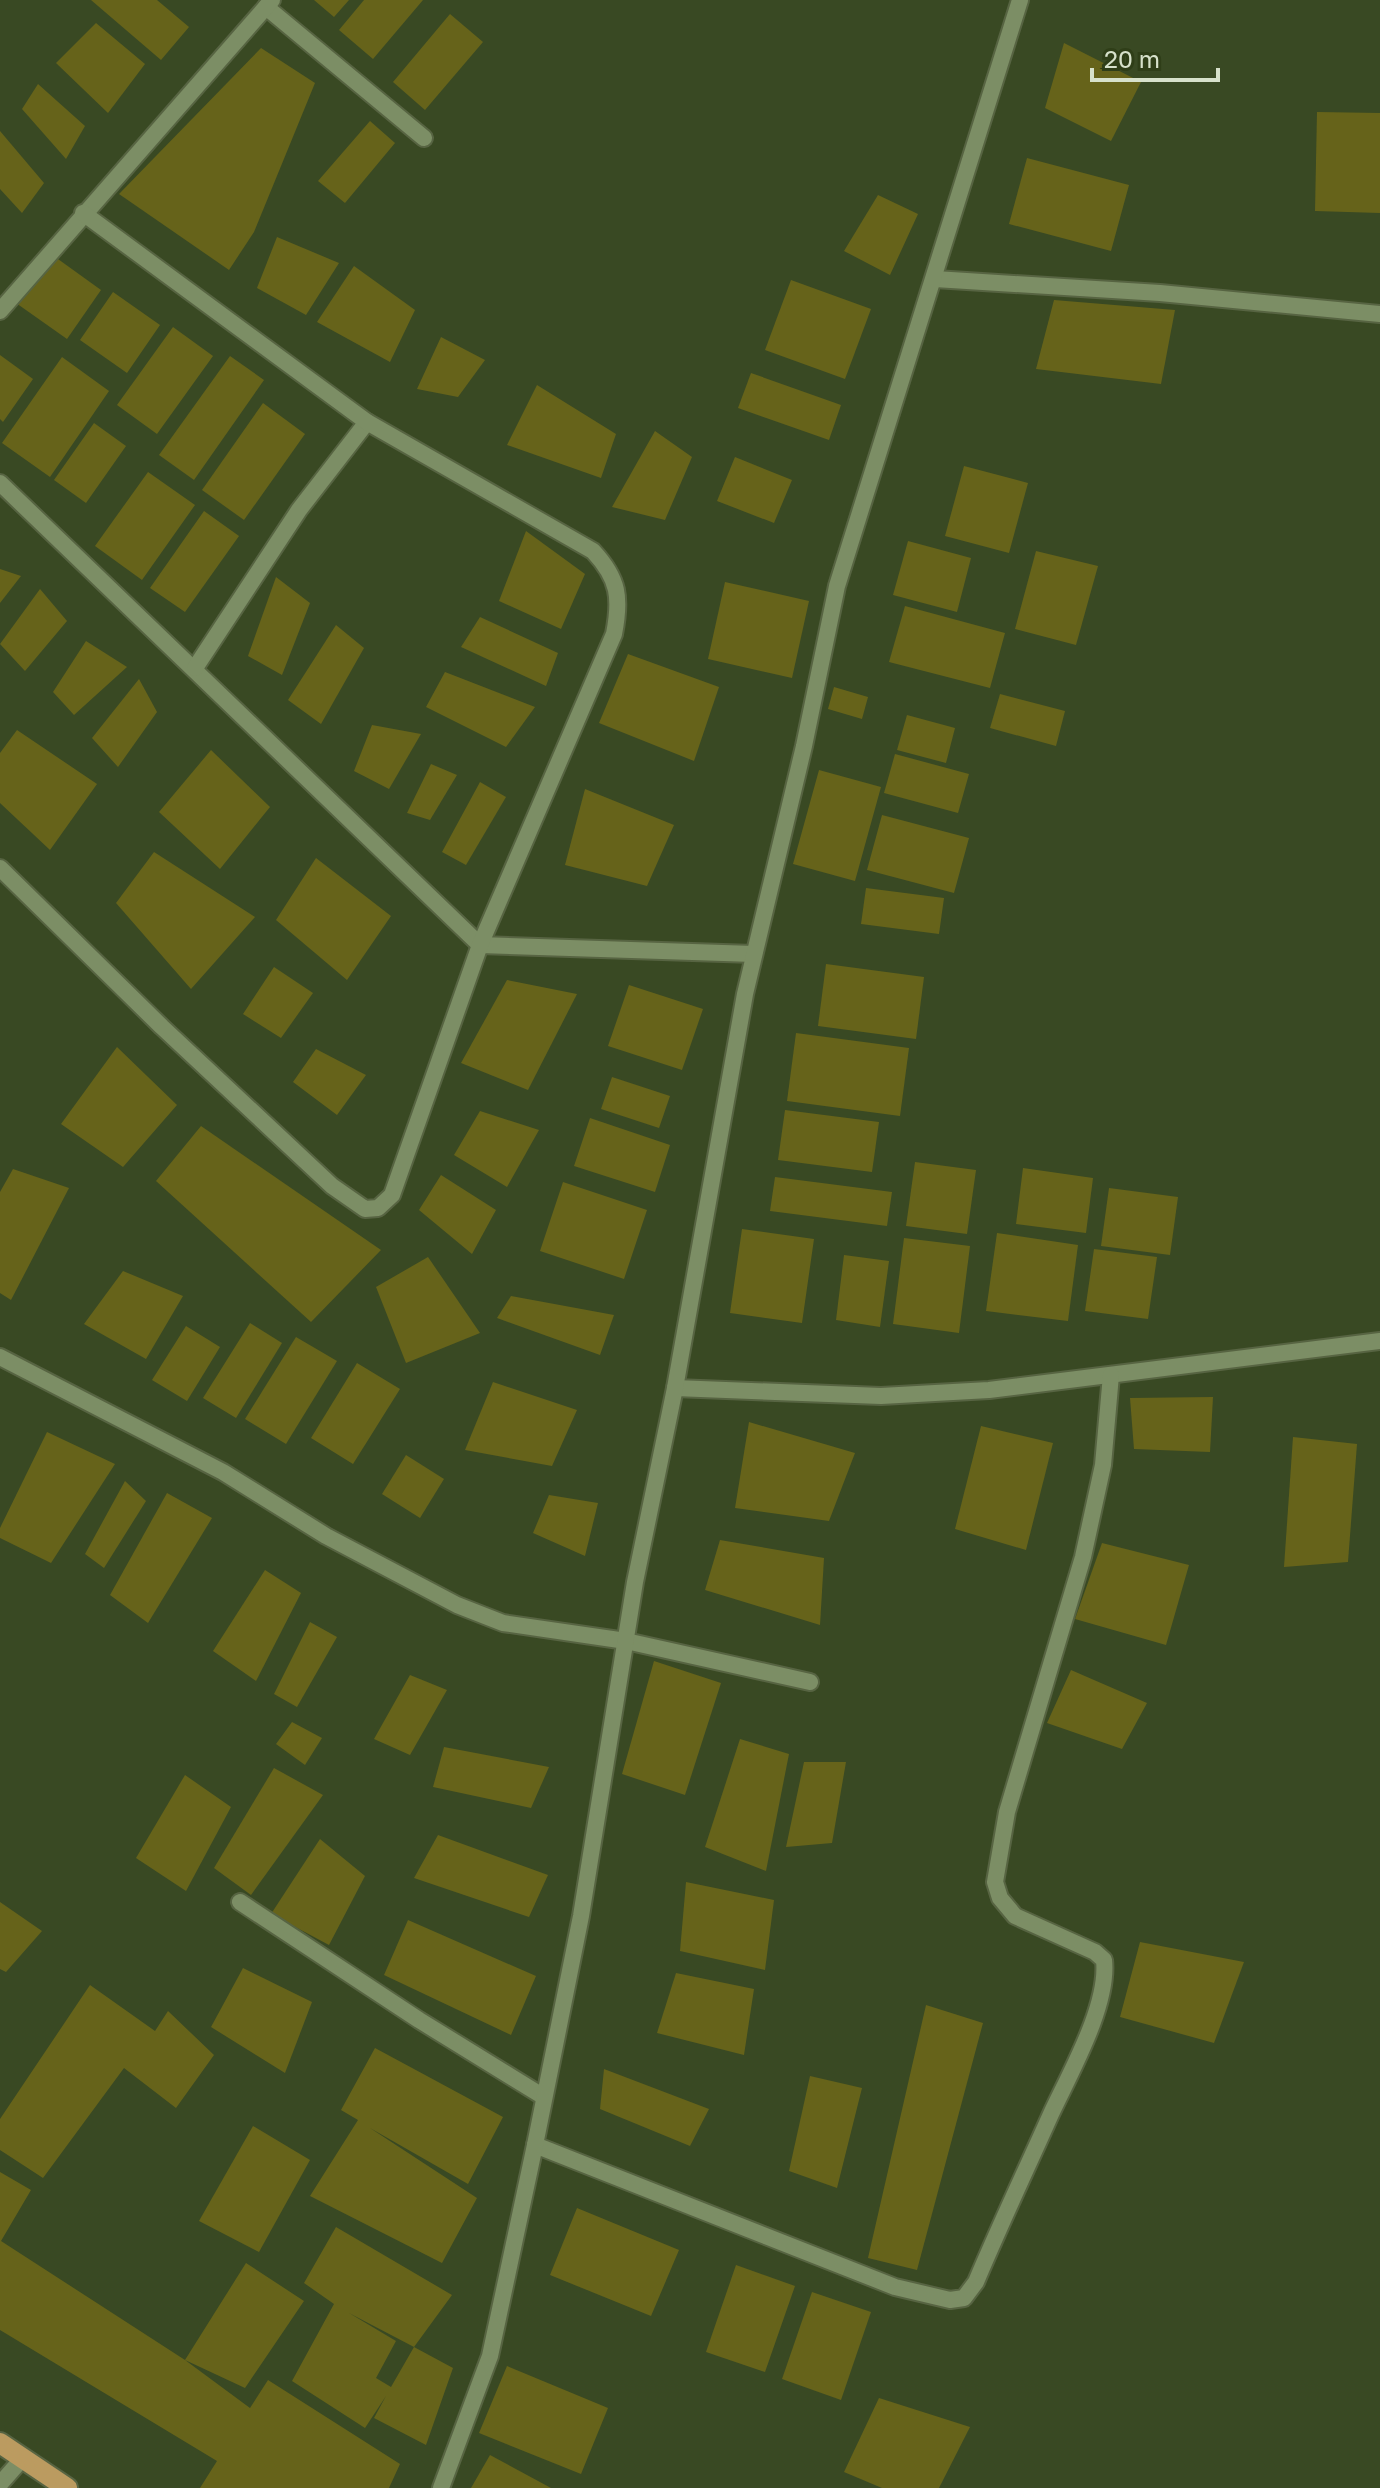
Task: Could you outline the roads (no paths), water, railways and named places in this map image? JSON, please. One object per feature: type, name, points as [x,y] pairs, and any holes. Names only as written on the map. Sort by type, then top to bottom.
[{"type":"main road","points":[[0,2443],[67,2488]]},
{"type":"street","points":[[441,2488],[490,2356],[535,2145],[581,1916],[626,1641],[675,1388],[745,994],[804,746],[837,586],[1020,0]]},
{"type":"street","points":[[0,311],[269,3],[424,138]]},
{"type":"street","points":[[0,868],[320,1176],[352,1202],[365,1209],[378,1208],[392,1195],[480,945],[614,634],[618,611],[617,589],[609,568],[593,551],[367,422],[83,213]]},
{"type":"street","points":[[935,279],[1160,293],[1380,314]]},
{"type":"street","points":[[195,668],[299,510],[367,422]]},
{"type":"street","points":[[0,483],[480,945],[754,954]]},
{"type":"street","points":[[675,1388],[881,1396],[989,1390],[1380,1341]]},
{"type":"street","points":[[0,1357],[223,1472],[326,1536],[457,1605],[503,1623],[626,1641],[810,1682]]},
{"type":"street","points":[[535,2145],[895,2287],[950,2300],[964,2298],[976,2282],[1080,2051],[1106,1978],[1104,1960],[1095,1952],[1015,1916],[1000,1898],[995,1882],[1007,1812],[1083,1557],[1103,1465],[1111,1375]]},
{"type":"street","points":[[240,1902],[419,2020],[544,2097]]},
{"type":"street","points":[[0,2484],[22,2459]]}]
